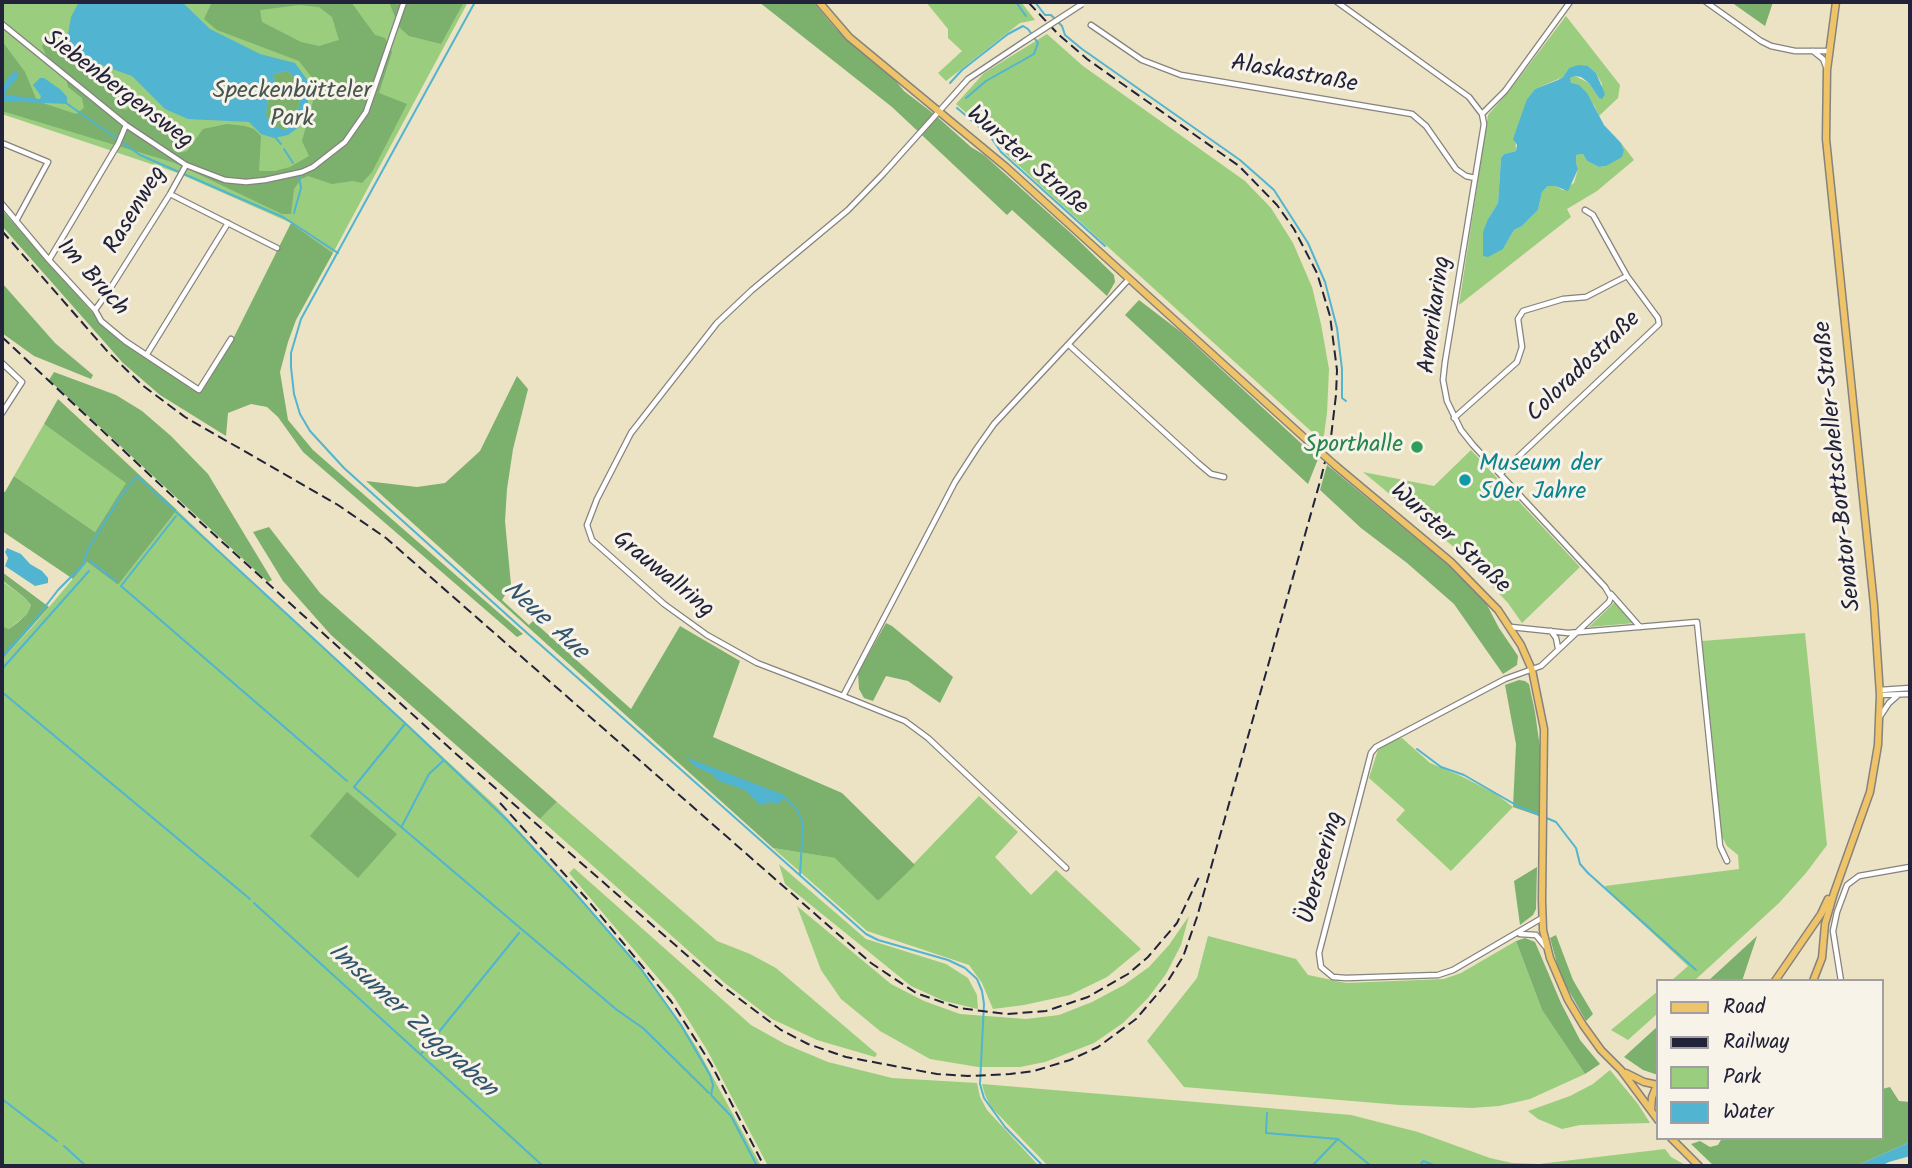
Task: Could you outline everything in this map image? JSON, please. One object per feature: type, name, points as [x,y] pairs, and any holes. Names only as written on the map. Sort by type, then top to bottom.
[{"type":"main road","name":"Wurster Straße","points":[[819,2],[849,37],[1006,167],[1319,451],[1451,562],[1481,591],[1511,627],[1532,670],[1544,729],[1543,918],[1547,948],[1583,1025],[1657,1119]]},
{"type":"main road","name":"Senator-Borttscheller-Straße","points":[[1813,979],[1822,958],[1830,906],[1870,792],[1876,759],[1880,693],[1826,139],[1827,70],[1836,2]]},
{"type":"main road","name":"Senator-Borttscheller-Straße","points":[[1776,979],[1821,914],[1847,855]]},
{"type":"main road","name":"Wurster Straße","points":[[1621,1070],[1657,1086]]},
{"type":"main road","points":[[1651,1111],[1652,1097],[1657,1088]]},
{"type":"main road","points":[[1673,1140],[1699,1166]]},
{"type":"street","name":"Siebenbergensweg","points":[[2,24],[183,170],[246,182],[302,172],[332,154],[345,142],[366,111],[404,2]]},
{"type":"street","points":[[1337,2],[1469,97],[1482,114],[1505,91],[1570,2]]},
{"type":"street","points":[[1706,2],[1760,41],[1782,49],[1829,51]]},
{"type":"street","points":[[939,111],[968,79],[1084,3]]},
{"type":"street","name":"Alaskastraße","points":[[1091,25],[1142,60],[1181,75],[1412,114],[1426,126],[1456,169],[1475,178]]},
{"type":"street","points":[[1812,51],[1823,60],[1827,70]]},
{"type":"street","name":"Grauwallring","points":[[843,696],[757,663],[707,635],[664,604],[598,546],[592,540],[587,524],[631,433],[717,323],[848,210],[939,111]]},
{"type":"street","name":"Amerikaring","points":[[1482,114],[1484,124],[1445,362],[1443,380],[1447,401],[1454,418],[1473,445],[1640,627]]},
{"type":"street","points":[[49,260],[120,141],[126,125]]},
{"type":"street","points":[[2,143],[48,162],[16,221]]},
{"type":"street","name":"Rasenweg","points":[[95,310],[183,170]]},
{"type":"street","points":[[170,194],[277,248]]},
{"type":"street","name":"Im Bruch","points":[[2,204],[95,310],[101,321],[125,341],[199,390],[230,339]]},
{"type":"street","name":"Coloradostraße","points":[[1500,474],[1655,330],[1658,324],[1657,318],[1627,275],[1593,215],[1585,210]]},
{"type":"street","points":[[147,354],[228,223]]},
{"type":"street","points":[[1454,418],[1517,362],[1522,347],[1520,315],[1527,308],[1586,297],[1627,275]]},
{"type":"street","points":[[1066,868],[928,737],[905,721],[843,696],[965,465],[994,424],[1129,278]]},
{"type":"street","points":[[1069,344],[1210,474],[1224,477]]},
{"type":"street","points":[[2,363],[23,382],[2,413]]},
{"type":"street","points":[[1532,670],[1541,666],[1609,602],[1610,593]]},
{"type":"street","points":[[1511,627],[1567,633],[1697,622],[1720,846],[1727,861]]},
{"type":"street","points":[[1550,630],[1556,638],[1557,650]]},
{"type":"street","name":"Überseering","points":[[1532,670],[1505,679],[1376,747],[1371,753],[1319,953],[1321,967],[1333,977],[1429,976],[1453,970],[1543,918]]},
{"type":"street","points":[[1880,693],[1910,688]]},
{"type":"street","points":[[1880,693],[1897,696],[1910,694]]},
{"type":"street","points":[[1879,719],[1897,696]]},
{"type":"street","points":[[1841,979],[1833,931],[1847,885],[1859,876],[1910,867]]},
{"type":"street","points":[[1516,934],[1536,935],[1547,948]]},
{"type":"green space","name":"Speckenbütteler Park","points":[[2,2],[468,2],[333,253],[291,223],[178,173],[2,114]]},
{"type":"green space","points":[[212,2],[351,2],[375,35],[385,38],[392,52],[379,93],[407,104],[372,172],[362,183],[353,181],[332,184],[308,176],[301,179],[294,189],[291,214],[282,214],[175,163],[2,111],[2,41],[25,72],[37,101],[76,114],[84,108],[82,98],[68,87],[65,74],[46,55],[42,46],[46,39],[58,40],[70,61],[119,81],[122,93],[118,101],[125,110],[131,105],[142,106],[158,119],[181,128],[182,140],[176,149],[178,153],[187,151],[203,129],[227,124],[254,129],[261,136],[259,171],[290,167],[309,156],[302,141],[315,94],[313,79],[299,61],[217,30],[204,19]],"holes":[[[299,5],[319,7],[332,17],[339,40],[319,46],[301,42],[262,22],[260,10]]]},
{"type":"green space","points":[[389,2],[464,2],[441,44],[409,36],[399,27]]},
{"type":"green space","points":[[759,2],[813,2],[836,29],[890,74],[904,91],[984,155],[1114,275],[1115,282],[1107,296],[1012,210],[1007,215],[892,107]]},
{"type":"green space","points":[[926,2],[1021,2],[1035,20],[1020,23],[946,81],[938,73],[962,51],[948,38],[948,29]]},
{"type":"green space","points":[[1731,2],[1773,2],[1765,26]]},
{"type":"green space","points":[[1566,16],[1620,85],[1618,98],[1599,116],[1594,105],[1569,78],[1575,76],[1589,83],[1599,98],[1602,84],[1588,66],[1569,68],[1563,77],[1535,89],[1527,99],[1521,123],[1515,133],[1516,151],[1504,154],[1501,158],[1498,203],[1488,219],[1503,249],[1514,230],[1538,210],[1542,192],[1548,186],[1563,190],[1574,183],[1578,169],[1576,155],[1583,154],[1587,161],[1599,167],[1606,166],[1624,150],[1621,143],[1634,160],[1597,191],[1567,209],[1571,217],[1459,305],[1488,115]]},
{"type":"green space","points":[[1047,34],[1083,66],[1245,181],[1271,208],[1293,243],[1312,287],[1321,324],[1329,369],[1323,442],[1054,198],[1003,151],[991,134],[956,104],[984,73]]},
{"type":"green space","points":[[287,71],[297,79],[301,93],[296,122],[286,130],[275,127],[266,116],[268,96],[275,93],[274,74]]},
{"type":"green space","points":[[2,210],[100,321],[200,391],[234,337],[291,223],[333,253],[296,320],[288,342],[280,372],[288,420],[313,450],[523,634],[517,637],[303,452],[278,417],[267,407],[251,404],[228,413],[226,436],[160,395],[123,363],[2,226]]},
{"type":"green space","points":[[2,283],[55,343],[93,375],[91,379],[34,356],[2,333]]},
{"type":"green space","points":[[1139,300],[1181,332],[1318,459],[1308,484],[1125,315]]},
{"type":"green space","points":[[54,372],[116,395],[142,411],[171,436],[208,474],[272,580],[268,582],[49,380]]},
{"type":"green space","points":[[517,376],[528,389],[513,449],[507,489],[505,521],[511,585],[502,600],[529,625],[533,621],[631,709],[680,626],[740,661],[713,737],[842,793],[915,865],[878,901],[835,858],[773,848],[366,481],[417,487],[445,483],[480,451]]},
{"type":"green space","points":[[58,399],[177,510],[118,585],[87,562],[73,579],[2,531],[2,491],[5,492],[14,476],[95,532],[126,483],[44,424]]},
{"type":"green space","points":[[44,424],[127,482],[95,532],[14,476]]},
{"type":"green space","points":[[1471,450],[1580,567],[1522,623],[1508,603],[1461,553],[1363,472],[1434,486]]},
{"type":"green space","points":[[1327,465],[1458,573],[1485,601],[1518,656],[1517,665],[1503,674],[1454,604],[1361,528],[1320,490]]},
{"type":"green space","points":[[177,510],[497,807],[570,886],[642,969],[682,1025],[761,1166],[2,1166],[2,660],[87,562],[118,585]]},
{"type":"green space","points":[[269,527],[320,593],[557,802],[540,819],[331,635],[283,581],[253,532]]},
{"type":"green space","points":[[2,572],[49,607],[2,660],[2,626],[9,629],[27,614],[31,605],[2,580]]},
{"type":"green space","points":[[2,581],[31,605],[27,614],[9,629],[2,626]]},
{"type":"green space","points":[[1617,600],[1635,623],[1589,627]]},
{"type":"green space","points":[[886,623],[953,677],[940,703],[908,681],[886,676],[873,701],[864,698],[859,689],[858,673]]},
{"type":"green space","points":[[1805,633],[1827,845],[1779,903],[1696,979],[1673,979],[1688,966],[1607,891],[1605,886],[1739,869],[1738,855],[1727,846],[1722,837],[1702,641]]},
{"type":"green space","points":[[1519,680],[1529,684],[1535,712],[1540,748],[1539,816],[1513,807],[1516,744],[1505,685]]},
{"type":"green space","points":[[1402,738],[1430,763],[1496,794],[1513,807],[1451,871],[1396,820],[1405,810],[1369,778],[1378,750],[1394,739]]},
{"type":"green space","points":[[347,792],[397,834],[358,878],[310,836]]},
{"type":"green space","points":[[979,796],[1018,832],[995,857],[1031,895],[1056,870],[1141,949],[1107,977],[1070,995],[993,1009],[982,983],[969,965],[867,931],[773,848],[836,858],[878,901]]},
{"type":"green space","points":[[557,802],[717,941],[776,968],[877,1054],[875,1057],[817,1040],[772,1019],[726,984],[540,819]]},
{"type":"green space","points":[[779,864],[866,939],[946,964],[968,978],[977,995],[978,1009],[944,1001],[911,986],[785,884]]},
{"type":"green space","points":[[1537,867],[1536,909],[1533,915],[1520,925],[1514,881]]},
{"type":"green space","points":[[574,868],[751,1025],[785,1044],[828,1062],[892,1078],[977,1083],[987,1110],[1039,1166],[768,1166],[707,1050],[674,997],[569,873]]},
{"type":"green space","points":[[797,906],[891,984],[924,1001],[960,1014],[1026,1019],[1059,1015],[1124,985],[1149,967],[1169,945],[1189,916],[1181,945],[1166,974],[1148,998],[1123,1023],[1094,1043],[1045,1062],[1020,1067],[978,1067],[930,1059],[880,1031],[841,999],[821,970]]},
{"type":"green space","points":[[1556,935],[1573,980],[1593,1014],[1586,1021],[1560,975],[1550,938]]},
{"type":"green space","points":[[1208,936],[1296,959],[1308,975],[1346,983],[1444,979],[1461,973],[1516,941],[1542,1010],[1585,1074],[1530,1099],[1499,1106],[1472,1108],[1400,1105],[1184,1087],[1147,1041],[1197,978]]},
{"type":"green space","points":[[1757,936],[1743,979],[1710,979]]},
{"type":"green space","points":[[1525,938],[1535,942],[1580,1040],[1600,1064],[1585,1074],[1542,1010],[1516,941]]},
{"type":"green space","points":[[1657,992],[1657,1014],[1628,1040],[1611,1030]]},
{"type":"green space","points":[[1657,1027],[1657,1075],[1643,1070],[1624,1057]]},
{"type":"green space","points":[[1610,1070],[1650,1123],[1580,1125],[1562,1129],[1538,1119],[1528,1111],[1570,1096],[1593,1084]]},
{"type":"green space","points":[[982,1084],[1351,1115],[1418,1132],[1490,1158],[1512,1163],[1539,1164],[1665,1149],[1671,1157],[1687,1166],[1048,1166],[991,1107]]},
{"type":"green space","points":[[1890,1087],[1899,1101],[1910,1102],[1910,1142],[1856,1166],[1714,1166],[1691,1144],[1700,1141],[1710,1147],[1718,1145],[1721,1140],[1884,1140],[1884,1088]]},
{"type":"water","points":[[79,2],[182,2],[210,29],[260,54],[295,63],[308,81],[308,106],[304,119],[299,127],[288,135],[274,138],[261,134],[249,122],[188,119],[165,109],[132,76],[87,60],[66,46],[71,17]],"holes":[[[287,71],[297,79],[301,93],[296,121],[286,130],[275,127],[266,116],[268,96],[275,93],[274,74]]]},
{"type":"water","points":[[1588,66],[1596,73],[1605,94],[1602,99],[1599,98],[1589,83],[1581,77],[1570,78],[1571,83],[1579,85],[1587,93],[1604,125],[1621,143],[1624,150],[1622,157],[1599,167],[1587,161],[1583,154],[1576,155],[1578,169],[1568,191],[1548,186],[1542,192],[1538,210],[1514,230],[1503,249],[1488,257],[1483,256],[1483,232],[1498,203],[1501,158],[1504,154],[1516,151],[1517,145],[1513,139],[1527,99],[1535,89],[1558,80],[1569,68]]},
{"type":"water","points":[[16,71],[18,77],[5,95],[40,99],[41,96],[33,85],[40,78],[44,78],[61,90],[67,97],[67,104],[2,101],[2,89],[9,76]]},
{"type":"water","points":[[7,548],[21,554],[30,564],[42,571],[48,578],[48,583],[35,586],[5,566]]},
{"type":"water","points":[[685,757],[784,797],[778,804],[771,802],[760,805],[745,790],[719,781]]},
{"type":"water","points":[[1910,1142],[1910,1156],[1881,1166],[1856,1166]]},
{"type":"waterway","name":"Neue Aue","points":[[475,2],[301,319],[291,353],[294,394],[300,414],[310,431],[344,468],[866,934],[948,960],[965,968],[977,979],[984,1004],[980,1084],[984,1098],[1005,1127],[1043,1166]]},
{"type":"waterway","points":[[1016,2],[1026,16]]},
{"type":"waterway","points":[[1035,2],[1045,15],[1051,15],[1062,26],[1065,35],[1082,49],[1240,160],[1274,190],[1308,243],[1325,282],[1337,328],[1342,398],[1346,401]]},
{"type":"waterway","points":[[950,83],[962,70],[1008,34],[1023,26],[1028,29],[1038,43],[1034,54],[986,81],[966,98]]},
{"type":"waterway","points":[[66,103],[140,155],[283,217],[338,253]]},
{"type":"waterway","points":[[957,108],[990,136],[1001,152],[1105,246]]},
{"type":"waterway","points":[[276,138],[281,144]]},
{"type":"waterway","points":[[284,149],[293,163]]},
{"type":"waterway","points":[[294,213],[301,188],[299,176]]},
{"type":"waterway","points":[[2,657],[58,590],[84,564],[87,551],[121,496],[137,476],[405,723],[508,821],[569,886],[641,969],[681,1025],[710,1075],[713,1085],[711,1095],[731,1116],[757,1166]]},
{"type":"waterway","points":[[176,516],[121,586],[347,781]]},
{"type":"waterway","points":[[90,561],[116,581]]},
{"type":"waterway","points":[[2,669],[89,571]]},
{"type":"waterway","name":"Imsumer Zuggraben","points":[[2,692],[250,899]]},
{"type":"waterway","points":[[405,724],[354,787],[617,1010],[643,1028],[709,1093]]},
{"type":"waterway","points":[[1417,749],[1441,767],[1464,775],[1516,805],[1556,822],[1576,848],[1580,864],[1588,873],[1696,970]]},
{"type":"waterway","points":[[402,826],[429,774],[443,761]]},
{"type":"waterway","points":[[784,797],[797,809],[803,824],[800,875]]},
{"type":"waterway","name":"Imsumer Zuggraben","points":[[254,903],[543,1166]]},
{"type":"waterway","points":[[421,1054],[519,933]]},
{"type":"waterway","points":[[2,1099],[57,1141]]},
{"type":"waterway","points":[[1267,1113],[1266,1133],[1338,1139],[1371,1166]]},
{"type":"waterway","points":[[1312,1166],[1337,1140]]},
{"type":"waterway","points":[[64,1146],[86,1166]]},
{"type":"waterway","points":[[1420,1166],[1423,1161],[1436,1166]]},
{"type":"railway","points":[[2,337],[198,520],[454,752],[721,985],[781,1030],[808,1044],[846,1057],[937,1074],[1010,1074],[1034,1071],[1070,1060],[1098,1047],[1136,1019],[1166,984],[1183,957],[1197,917],[1321,478],[1331,437],[1337,370],[1330,316],[1317,273],[1294,229],[1277,205],[1239,166],[1087,59],[1059,35],[1028,2]]},
{"type":"railway","points":[[2,231],[108,352],[142,385],[185,417],[338,505],[386,538],[871,963],[916,993],[959,1008],[1006,1014],[1046,1011],[1088,997],[1128,974],[1148,957],[1177,923],[1200,875]]},
{"type":"railway","points":[[500,803],[586,898],[671,1001],[711,1064],[764,1166]]},
{"type":"place","name":"Sporthalle","points":[[1417,447]]},
{"type":"place","name":"Museum der 50er Jahre","points":[[1465,480]]}]
